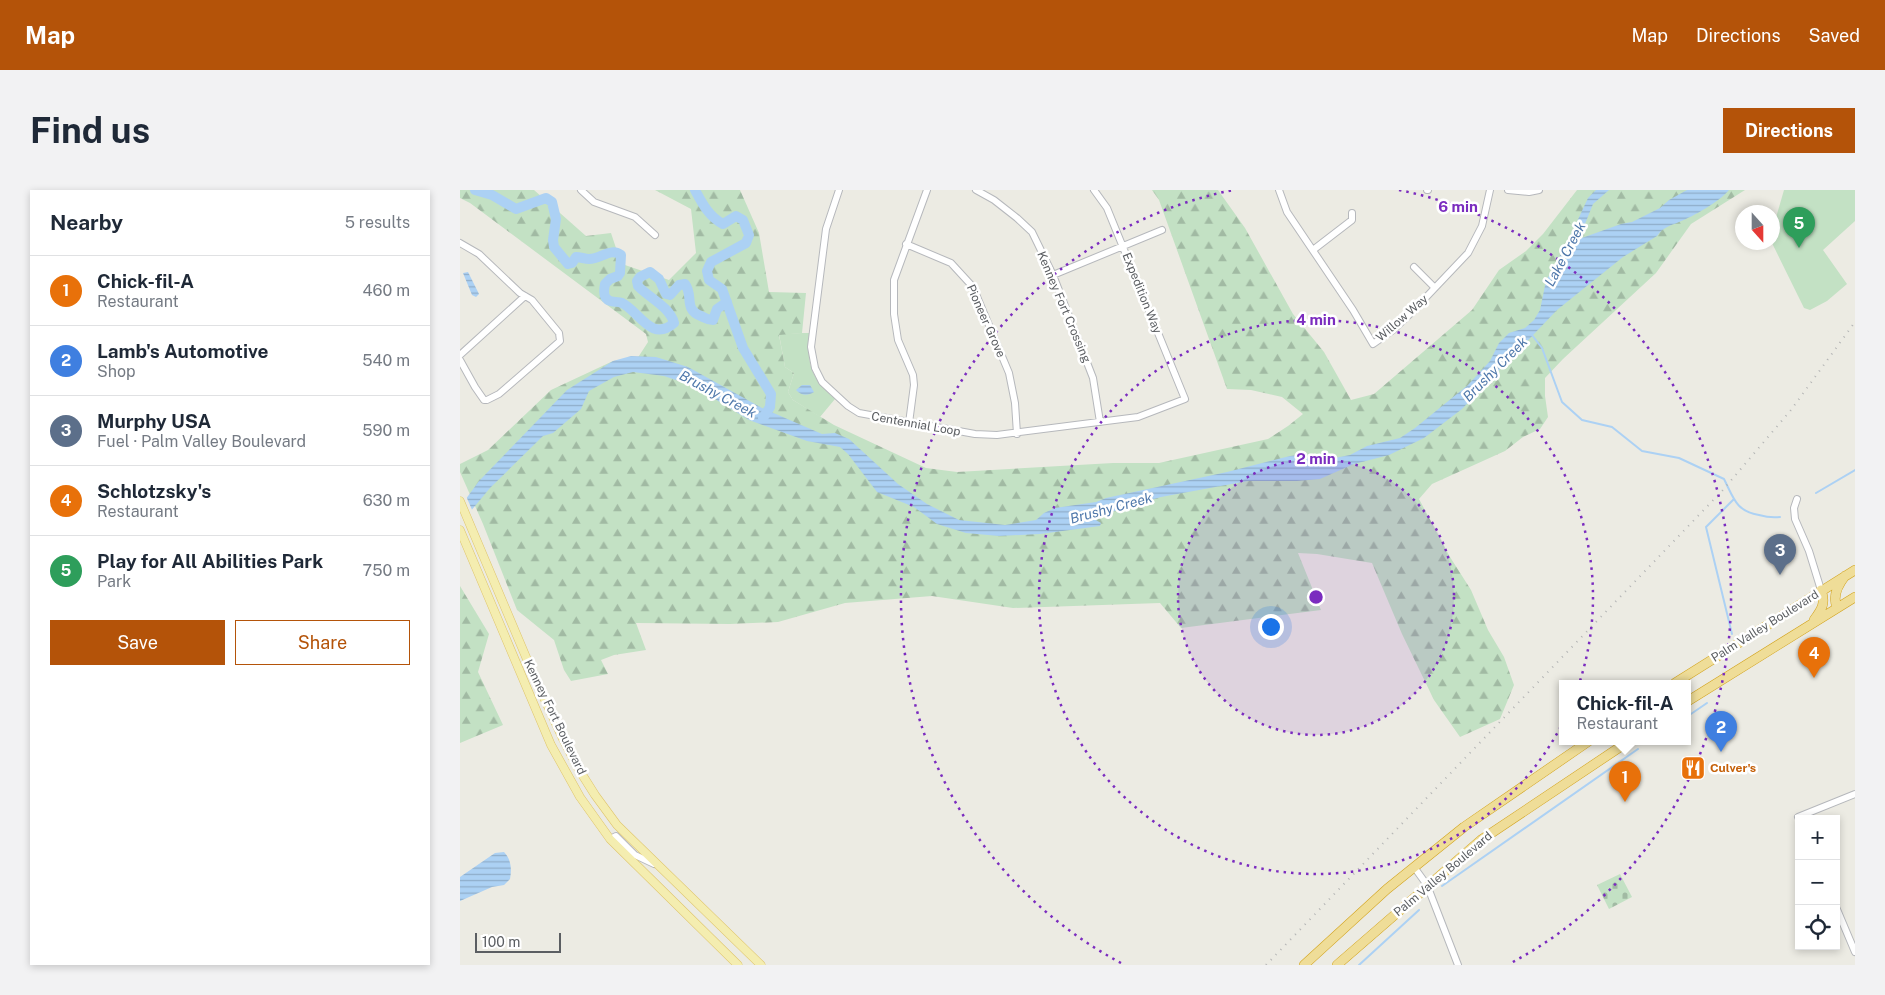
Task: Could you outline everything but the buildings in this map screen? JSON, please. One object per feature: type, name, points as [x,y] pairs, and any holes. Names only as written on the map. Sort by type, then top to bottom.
[{"type":"highway","name":"Palm Valley Boulevard","points":[[1680,680],[1851,572]]},
{"type":"highway","points":[[1837,607],[1834,600],[1836,594],[1842,581],[1851,572]]},
{"type":"highway","points":[[1813,622],[1824,604],[1821,590]]},
{"type":"highway","name":"Palm Valley Boulevard","points":[[1691,700],[1855,597]]},
{"type":"highway","name":"Palm Valley Boulevard","points":[[1304,965],[1414,867],[1464,827],[1583,745]]},
{"type":"highway","name":"Palm Valley Boulevard","points":[[1337,965],[1481,840],[1624,745]]},
{"type":"main road","name":"Kenney Fort Boulevard","points":[[460,501],[534,676],[566,746],[595,795],[617,825],[760,965]]},
{"type":"main road","name":"Kenney Fort Boulevard","points":[[460,530],[551,745],[580,798],[610,838],[738,965]]},
{"type":"street","points":[[581,190],[594,202],[635,217],[655,236]]},
{"type":"street","name":"Centennial Loop","points":[[839,190],[826,229],[810,347],[814,368],[822,382],[848,406],[859,413],[975,434],[1017,434],[1138,418],[1185,399]]},
{"type":"street","points":[[909,423],[914,394],[913,375],[898,340],[894,314],[894,280],[927,190]]},
{"type":"street","name":"Kenney Fort Crossing","points":[[976,190],[994,200],[1032,232],[1053,275],[1093,378],[1100,422]]},
{"type":"street","name":"Expedition Way","points":[[1094,190],[1107,208],[1185,399]]},
{"type":"street","name":"Willow Way","points":[[1279,190],[1287,212],[1373,344],[1406,318],[1468,253],[1485,217],[1490,190]]},
{"type":"street","points":[[1508,190],[1530,192],[1540,190]]},
{"type":"street","points":[[1313,250],[1352,220],[1352,213]]},
{"type":"street","points":[[1053,275],[1162,230]]},
{"type":"street","points":[[460,243],[478,254],[532,300],[559,333],[560,341],[499,394],[487,400],[484,400],[475,387],[460,360]]},
{"type":"street","name":"Pioneer Grove","points":[[906,244],[951,263],[974,287],[1009,372],[1017,434]]},
{"type":"street","points":[[1414,267],[1435,288]]},
{"type":"street","points":[[460,354],[525,296]]},
{"type":"street","points":[[1797,499],[1794,508],[1795,519],[1809,552],[1821,590]]},
{"type":"street","points":[[1803,815],[1855,794]]},
{"type":"street","points":[[610,838],[616,836],[635,855],[658,865]]},
{"type":"street","points":[[1414,867],[1428,885],[1458,965]]},
{"type":"street","points":[[1840,925],[1855,952]]},
{"type":"green space","points":[[460,190],[534,190],[586,236],[611,233],[617,251],[625,265],[669,280],[696,253],[691,209],[655,190],[740,190],[759,233],[769,292],[806,293],[802,333],[779,335],[785,367],[794,373],[788,392],[793,400],[834,425],[926,468],[957,472],[1113,463],[1159,463],[1268,439],[1303,414],[1282,397],[1251,390],[1227,389],[1159,200],[1152,190],[1218,190],[1245,228],[1293,314],[1324,352],[1351,400],[1374,394],[1472,310],[1499,270],[1526,251],[1543,234],[1577,190],[1745,190],[1691,224],[1656,273],[1545,378],[1548,417],[1540,429],[1523,437],[1505,451],[1432,484],[1419,499],[1450,557],[1471,590],[1488,630],[1504,657],[1514,685],[1500,719],[1460,737],[1434,700],[1402,634],[1372,563],[1317,554],[1298,553],[1321,610],[1181,628],[1160,603],[1013,608],[932,596],[845,603],[778,622],[730,624],[636,623],[646,650],[614,655],[601,660],[608,674],[571,681],[564,670],[554,640],[517,610],[460,472],[460,464],[488,450],[551,390],[613,361],[637,359],[648,342],[646,334],[470,203],[460,198]]},
{"type":"green space","points":[[1784,190],[1855,190],[1855,221],[1823,250],[1847,284],[1827,301],[1810,310],[1804,308],[1775,250],[1780,250],[1780,205]]},
{"type":"green space","points":[[809,333],[809,355],[812,370],[820,383],[835,399],[820,417],[793,400],[788,392],[794,373],[785,367],[779,334]]},
{"type":"green space","points":[[460,586],[489,634],[478,672],[503,725],[460,743]]},
{"type":"green space","points":[[1620,874],[1632,897],[1609,909],[1597,885]]},
{"type":"water","points":[[1596,190],[1609,190],[1593,204],[1579,239],[1632,222],[1660,208],[1669,200],[1687,190],[1729,190],[1706,208],[1664,229],[1657,236],[1623,257],[1557,310],[1462,409],[1424,438],[1389,455],[1354,464],[1320,479],[1248,481],[1161,497],[1098,516],[1094,519],[1101,523],[1100,526],[1040,534],[999,536],[966,533],[937,524],[914,507],[877,492],[848,454],[840,447],[807,441],[749,420],[694,386],[664,376],[633,372],[614,377],[589,391],[581,409],[553,433],[543,436],[490,488],[460,524],[460,507],[479,481],[567,390],[613,361],[631,356],[656,357],[688,367],[762,408],[822,434],[835,433],[849,439],[898,484],[927,504],[959,520],[1005,525],[1036,520],[1044,513],[1055,508],[1096,502],[1106,498],[1227,472],[1290,456],[1299,455],[1319,461],[1350,455],[1367,446],[1400,438],[1415,428],[1468,385],[1490,361],[1499,343],[1509,333],[1525,328],[1534,320],[1540,310],[1546,281],[1567,243],[1588,198]]},
{"type":"water","points":[[468,272],[479,294],[476,297],[472,295],[463,273]]},
{"type":"water","points":[[802,385],[810,385],[814,392],[807,395],[800,393],[796,390]]},
{"type":"water","points":[[504,852],[510,864],[510,879],[504,885],[492,887],[460,901],[460,877],[495,853]]},
{"type":"pier","points":[[466,496],[473,512],[460,526],[460,503]]},
{"type":"waterway","points":[[475,190],[492,195],[516,209],[546,198],[552,202],[556,219],[554,247],[568,264],[572,263],[576,257],[587,259],[613,252],[621,255],[620,273],[605,284],[605,296],[610,301],[622,303],[628,307],[652,328],[666,328],[674,323],[668,312],[638,286],[637,281],[640,277],[650,272],[659,279],[666,294],[670,295],[679,285],[685,284],[688,289],[692,310],[708,319],[713,320],[717,309],[727,302]]},
{"type":"waterway","points":[[695,190],[706,209],[714,218],[723,224],[736,216],[743,220],[749,235],[746,243],[711,262],[707,271],[709,280],[722,289],[743,348],[771,394],[770,407],[763,418]]},
{"type":"waterway","name":"Brushy Creek","points":[[1532,335],[1542,348],[1562,402],[1582,420],[1612,427],[1642,451],[1679,458],[1724,479],[1733,498],[1740,507],[1751,513],[1767,517],[1780,517]]},
{"type":"waterway","points":[[1816,493],[1855,470]]},
{"type":"waterway","points":[[1732,634],[1706,527],[1734,499]]},
{"type":"waterway","points":[[1691,714],[1707,703]]},
{"type":"waterway","points":[[1442,886],[1638,749]]},
{"type":"waterway","points":[[1359,965],[1419,910]]},
{"type":"railway","points":[[1266,965],[1722,491],[1791,410],[1855,322]]},
{"type":"place","name":"Play for All Abilities Park","points":[[1799,248]]},
{"type":"place","name":"Murphy USA","points":[[1780,575]]},
{"type":"place","name":"Schlotzsky's","points":[[1814,678]]},
{"type":"place","name":"Lamb's Automotive","points":[[1721,752]]},
{"type":"place","name":"Culver's","points":[[1693,768]]},
{"type":"place","name":"Chick-fil-A","points":[[1625,802]]},
{"type":"water label","name":"Lake Creek","points":[[1565,254]]}]
